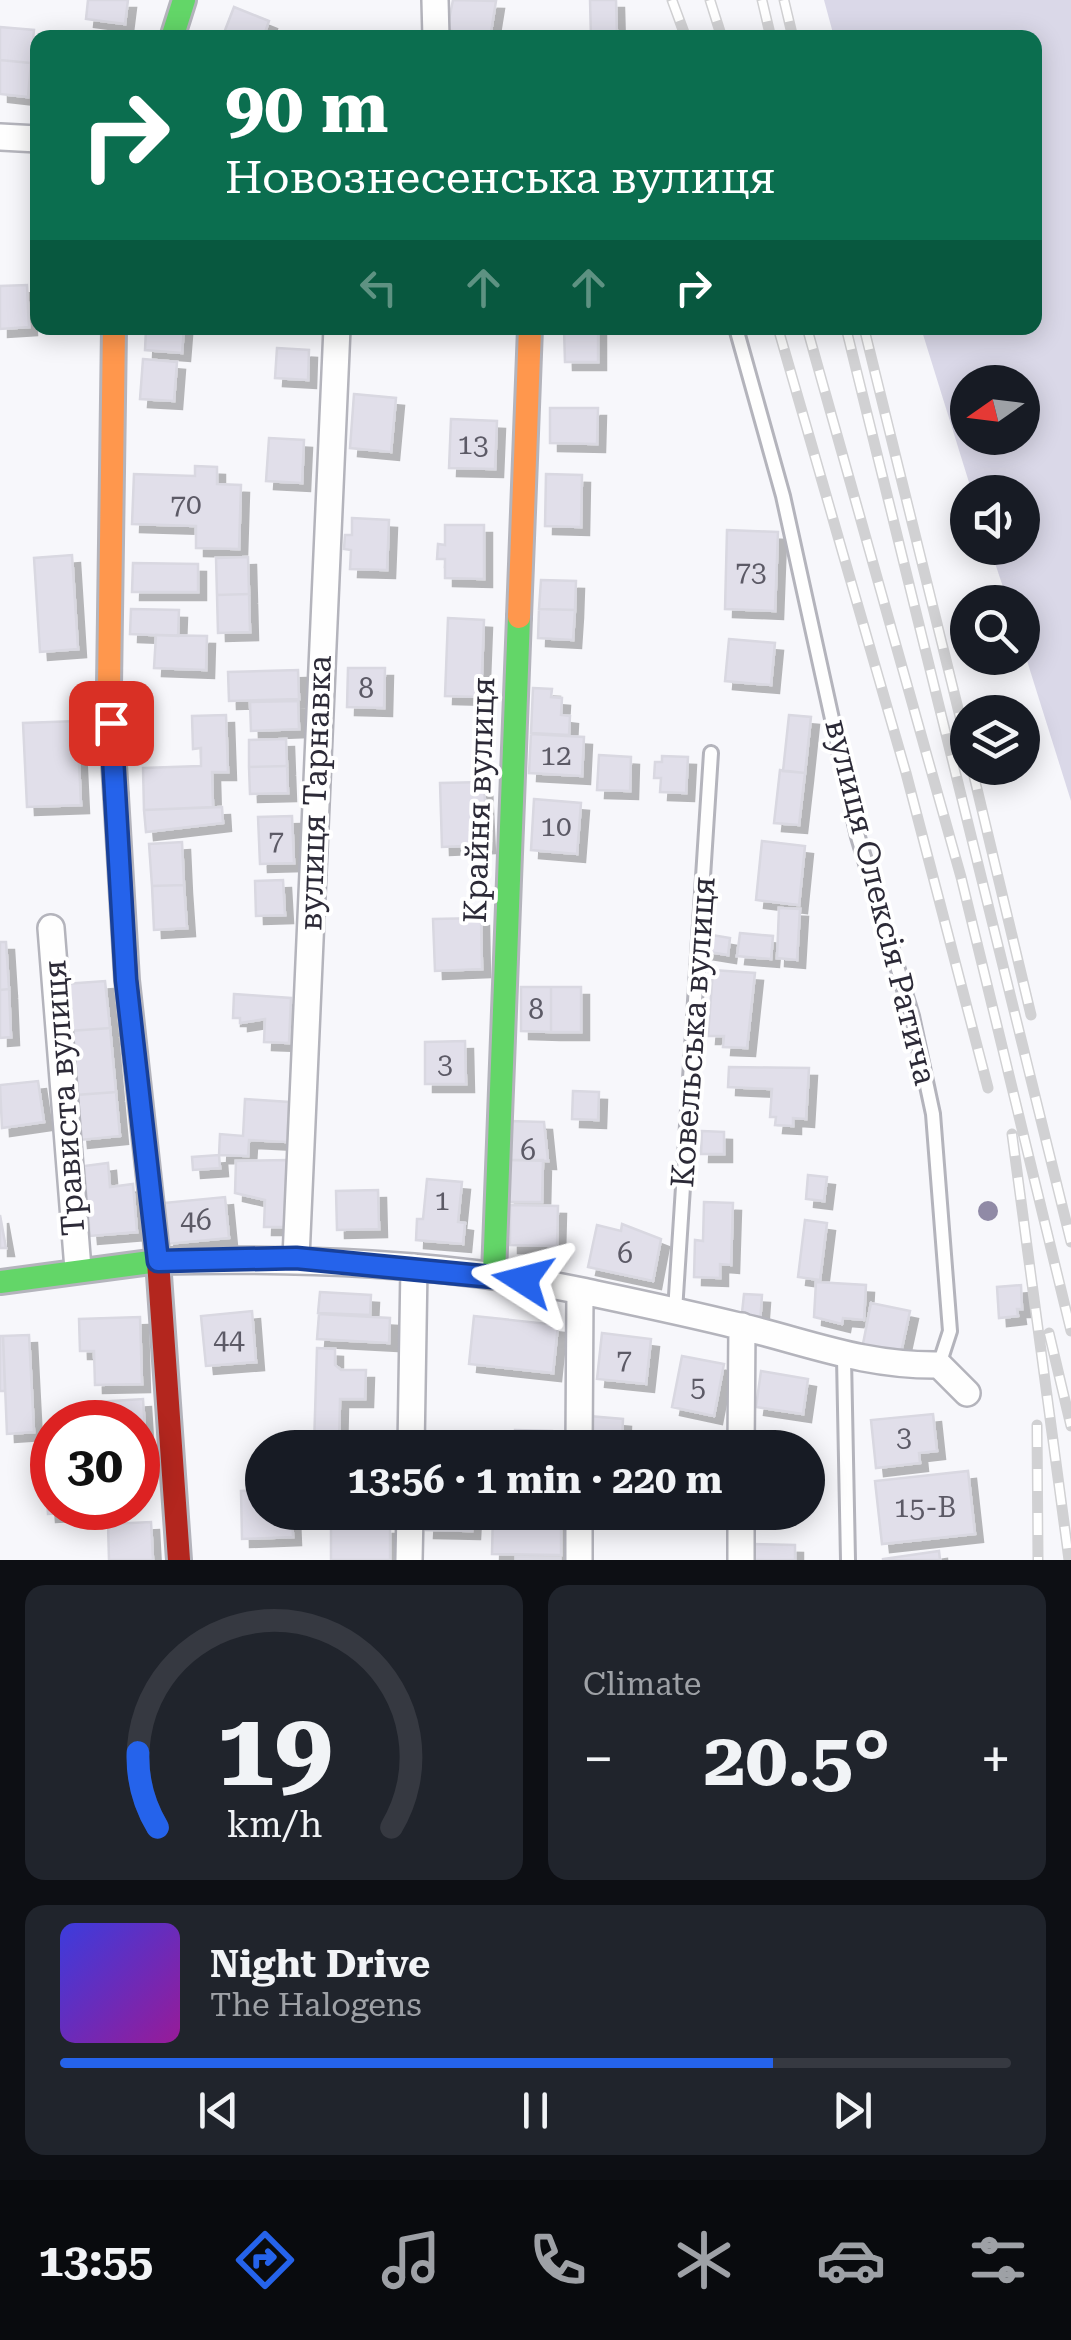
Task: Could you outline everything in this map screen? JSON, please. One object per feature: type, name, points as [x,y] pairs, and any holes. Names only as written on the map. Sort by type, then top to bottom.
[{"type":"street","points":[[175,30],[184,0]]},
{"type":"street","points":[[435,0],[436,30]]},
{"type":"street","points":[[0,136],[30,138]]},
{"type":"street","points":[[114,335],[109,686],[126,980],[158,1261],[179,1560]]},
{"type":"street","name":"вулиця Тарнавка","points":[[296,1258],[337,335]]},
{"type":"street","name":"Крайня вулиця","points":[[494,1274],[530,335]]},
{"type":"street","name":"Трависта вулиця","points":[[51,928],[78,1269]]},
{"type":"street","points":[[0,1282],[158,1261],[296,1258],[494,1274],[742,1326],[844,1358],[894,1366],[939,1365],[967,1393]]},
{"type":"street","points":[[411,1430],[414,1267]]},
{"type":"street","points":[[579,1430],[580,1291]]},
{"type":"street","points":[[741,1430],[742,1326]]},
{"type":"street","points":[[409,1560],[410,1530]]},
{"type":"street","points":[[579,1530],[579,1560]]},
{"type":"street","points":[[740,1560],[741,1530]]},
{"type":"lane","name":"вулиця Олексія Ратича","points":[[738,335],[783,496],[858,838],[912,1016],[933,1114],[950,1332],[939,1365]]},
{"type":"lane","name":"Ковельська вулиця","points":[[675,1311],[712,753]]},
{"type":"lane","points":[[844,1358],[848,1560]]},
{"type":"shaded area","points":[[824,0],[1071,0],[1071,801],[1031,675],[1040,675],[1040,585],[1002,585],[996,565],[1040,565],[1040,475],[967,475],[960,455],[1040,455],[1040,365],[950,365],[950,421],[923,335],[1042,335],[1042,30],[832,30]]},
{"type":"building","points":[[88,0],[128,0],[125,24],[86,19]]},
{"type":"building","points":[[453,0],[496,1],[491,30],[447,30]]},
{"type":"building","points":[[590,0],[616,0],[617,30],[591,30]]},
{"type":"building","points":[[234,7],[269,21],[266,30],[225,30]]},
{"type":"building","points":[[0,27],[34,30],[30,30],[30,63],[0,60]]},
{"type":"building","points":[[0,60],[30,63],[28,97],[0,94]]},
{"type":"building","points":[[27,285],[29,327],[0,329],[0,286]]},
{"type":"building","points":[[146,335],[183,335],[182,353],[145,350]]},
{"type":"building","points":[[564,335],[598,335],[598,362],[565,362]]},
{"type":"building","points":[[277,348],[309,350],[308,380],[275,378]]},
{"type":"building","points":[[143,359],[177,362],[174,401],[140,399]]},
{"type":"building","points":[[354,394],[396,398],[391,452],[350,448]]},
{"type":"building","points":[[550,408],[598,408],[597,444],[550,443]]},
{"type":"building","points":[[451,419],[497,421],[495,469],[449,468]]},
{"type":"building","points":[[269,438],[304,440],[302,483],[266,481]]},
{"type":"building","points":[[195,466],[217,467],[217,484],[241,485],[239,549],[196,548],[196,526],[132,524],[134,474],[195,476]]},
{"type":"building","points":[[546,474],[582,475],[581,527],[545,526]]},
{"type":"building","points":[[352,518],[389,520],[387,570],[350,569],[351,550],[344,549],[345,535],[352,535]]},
{"type":"building","points":[[445,525],[484,525],[484,579],[445,578],[445,559],[437,559],[438,544],[445,545]]},
{"type":"building","points":[[727,530],[778,532],[775,611],[725,609]]},
{"type":"building","points":[[72,555],[78,649],[40,652],[34,558]]},
{"type":"building","points":[[248,557],[249,594],[217,595],[216,558]]},
{"type":"building","points":[[133,563],[198,564],[198,592],[132,592]]},
{"type":"building","points":[[541,580],[576,581],[575,610],[539,609]]},
{"type":"building","points":[[249,594],[250,632],[218,633],[217,595]]},
{"type":"building","points":[[131,609],[179,610],[178,636],[130,634]]},
{"type":"building","points":[[539,609],[575,610],[573,640],[538,638]]},
{"type":"building","points":[[448,618],[484,620],[481,697],[445,696]]},
{"type":"building","points":[[156,635],[207,636],[206,670],[154,668]]},
{"type":"building","points":[[729,639],[775,643],[771,685],[725,681]]},
{"type":"building","points":[[348,668],[385,668],[384,708],[347,707]]},
{"type":"building","points":[[298,670],[299,699],[229,701],[228,672]]},
{"type":"building","points":[[533,688],[552,689],[551,697],[562,698],[561,715],[570,716],[569,735],[531,733]]},
{"type":"building","points":[[298,701],[299,729],[251,731],[250,702]]},
{"type":"building","points":[[226,715],[228,772],[212,772],[213,807],[144,810],[143,768],[201,766],[201,748],[193,749],[192,716]]},
{"type":"building","points":[[789,715],[811,717],[805,773],[783,771]]},
{"type":"building","points":[[77,721],[81,805],[27,807],[23,723]]},
{"type":"building","points":[[531,734],[584,737],[582,776],[529,773]]},
{"type":"building","points":[[286,739],[287,766],[249,767],[249,740]]},
{"type":"building","points":[[599,755],[631,757],[630,791],[597,790]]},
{"type":"building","points":[[662,756],[688,757],[686,793],[660,792],[661,778],[654,778],[655,762],[662,762]]},
{"type":"building","points":[[287,766],[288,793],[250,794],[249,767]]},
{"type":"building","points":[[780,770],[805,773],[799,825],[774,823]]},
{"type":"building","points":[[484,782],[487,845],[442,847],[440,783]]},
{"type":"building","points":[[534,799],[581,803],[577,854],[531,850]]},
{"type":"building","points":[[222,807],[223,823],[146,832],[144,810]]},
{"type":"building","points":[[292,816],[294,863],[260,864],[258,817]]},
{"type":"building","points":[[762,841],[805,846],[799,905],[756,900]]},
{"type":"building","points":[[182,842],[184,885],[152,886],[149,844]]},
{"type":"building","points":[[283,880],[285,915],[256,916],[255,881]]},
{"type":"building","points":[[184,885],[187,928],[154,930],[152,886]]},
{"type":"building","points":[[779,908],[800,909],[797,960],[777,958]]},
{"type":"building","points":[[481,918],[482,969],[435,971],[433,919]]},
{"type":"building","points":[[740,933],[773,936],[771,959],[737,956]]},
{"type":"building","points":[[706,934],[730,938],[728,955],[703,951]]},
{"type":"building","points":[[0,942],[6,942],[9,989],[0,990]]},
{"type":"building","points":[[713,970],[755,973],[747,1048],[723,1047],[724,1036],[708,1036]]},
{"type":"building","points":[[105,981],[110,1028],[70,1031],[65,984]]},
{"type":"building","points":[[521,987],[551,987],[551,1032],[521,1031]]},
{"type":"building","points":[[551,987],[581,987],[581,1032],[551,1032]]},
{"type":"building","points":[[9,989],[11,1037],[0,1038],[0,990]]},
{"type":"building","points":[[234,994],[291,998],[289,1043],[264,1042],[265,1019],[240,1023],[240,1018],[233,1018]]},
{"type":"building","points":[[110,1028],[116,1092],[76,1095],[70,1031]]},
{"type":"building","points":[[465,1041],[466,1084],[425,1084],[425,1042]]},
{"type":"building","points":[[729,1067],[809,1068],[806,1119],[793,1118],[793,1126],[775,1125],[776,1117],[770,1117],[772,1089],[728,1087]]},
{"type":"building","points":[[38,1081],[44,1122],[2,1128],[0,1085]]},
{"type":"building","points":[[573,1091],[599,1092],[598,1120],[572,1119]]},
{"type":"building","points":[[116,1092],[120,1136],[80,1140],[76,1095]]},
{"type":"building","points":[[245,1099],[289,1102],[287,1142],[249,1140],[248,1156],[219,1155],[220,1134],[243,1136]]},
{"type":"building","points":[[508,1121],[544,1122],[548,1161],[507,1160]]},
{"type":"building","points":[[702,1131],[724,1132],[724,1154],[701,1154]]},
{"type":"building","points":[[219,1155],[220,1168],[193,1170],[192,1157]]},
{"type":"building","points":[[287,1160],[284,1227],[264,1227],[265,1200],[235,1193],[236,1161]]},
{"type":"building","points":[[507,1160],[543,1160],[542,1202],[507,1202]]},
{"type":"building","points":[[108,1163],[110,1187],[133,1184],[137,1232],[90,1236],[84,1166]]},
{"type":"building","points":[[808,1175],[827,1177],[824,1201],[806,1199]]},
{"type":"building","points":[[427,1179],[462,1182],[458,1222],[465,1223],[463,1244],[416,1240],[417,1219],[423,1219]]},
{"type":"building","points":[[378,1190],[379,1229],[337,1230],[336,1191]]},
{"type":"building","points":[[225,1197],[229,1238],[167,1244],[163,1203]]},
{"type":"building","points":[[704,1202],[733,1203],[731,1265],[720,1264],[720,1278],[694,1277],[695,1240],[703,1241]]},
{"type":"building","points":[[510,1205],[558,1206],[557,1246],[510,1245]]},
{"type":"building","points":[[0,1215],[6,1248],[0,1248]]},
{"type":"building","points":[[805,1220],[827,1223],[820,1280],[798,1277]]},
{"type":"building","points":[[622,1224],[661,1239],[653,1281],[588,1267],[597,1225],[621,1231]]},
{"type":"building","points":[[816,1282],[866,1285],[864,1320],[843,1318],[842,1324],[814,1317]]},
{"type":"building","points":[[1021,1285],[1022,1309],[1017,1309],[1018,1316],[999,1318],[997,1287]]},
{"type":"building","points":[[320,1292],[371,1295],[370,1315],[318,1313]]},
{"type":"building","points":[[744,1294],[762,1295],[760,1323],[741,1322]]},
{"type":"building","points":[[871,1303],[910,1311],[900,1357],[862,1349]]},
{"type":"building","points":[[252,1311],[256,1362],[206,1366],[201,1316]]},
{"type":"building","points":[[319,1314],[390,1318],[389,1343],[317,1339]]},
{"type":"building","points":[[474,1316],[558,1325],[553,1373],[469,1364]]},
{"type":"building","points":[[140,1317],[142,1384],[95,1385],[94,1351],[80,1351],[79,1319]]},
{"type":"building","points":[[602,1333],[651,1339],[646,1384],[597,1379]]},
{"type":"building","points":[[29,1335],[30,1432],[7,1434],[3,1336]]},
{"type":"building","points":[[3,1336],[5,1391],[0,1391]]},
{"type":"building","points":[[317,1348],[335,1349],[335,1365],[341,1370],[366,1370],[365,1399],[340,1399],[339,1430],[314,1430]]},
{"type":"building","points":[[682,1356],[724,1364],[714,1416],[672,1407]]},
{"type":"building","points":[[761,1371],[808,1379],[803,1414],[756,1407]]},
{"type":"building","points":[[933,1414],[937,1451],[919,1453],[920,1463],[876,1468],[871,1420]]},
{"type":"building","points":[[589,1416],[623,1419],[623,1430],[589,1430]]},
{"type":"building","points":[[968,1471],[975,1534],[882,1544],[875,1481]]},
{"type":"building","points":[[241,1491],[245,1491],[245,1530],[293,1530],[293,1537],[242,1539]]},
{"type":"building","points":[[108,1530],[151,1530],[153,1560],[109,1560]]},
{"type":"building","points":[[331,1530],[390,1530],[390,1560],[331,1560]]},
{"type":"building","points":[[493,1530],[561,1530],[561,1555],[492,1554]]},
{"type":"building","points":[[752,1544],[795,1545],[795,1560],[751,1560]]},
{"type":"building","points":[[939,1551],[940,1560],[883,1560],[883,1559]]},
{"type":"building","points":[[560,1558],[560,1560],[516,1560]]},
{"type":"railway","points":[[672,0],[683,30]]},
{"type":"railway","points":[[710,0],[719,30]]},
{"type":"railway","points":[[762,0],[769,30]]},
{"type":"railway","points":[[784,0],[791,30]]},
{"type":"railway","points":[[780,335],[906,773],[988,1088]]},
{"type":"railway","points":[[809,335],[961,877],[1071,1331]]},
{"type":"railway","points":[[848,335],[1071,1242]]},
{"type":"railway","points":[[866,335],[955,695]]},
{"type":"railway","points":[[976,785],[1031,1015]]},
{"type":"railway","points":[[1012,1134],[1069,1560]]},
{"type":"railway","points":[[1049,1333],[1071,1426]]},
{"type":"railway","points":[[1037,1425],[1038,1560]]},
{"type":"traffic: fast","points":[[175,30],[184,0]]},
{"type":"traffic: fast","points":[[494,1274],[519,617]]},
{"type":"traffic: fast","points":[[0,1282],[158,1261]]},
{"type":"traffic: slow","points":[[114,335],[109,686],[116,796]]},
{"type":"traffic: slow","points":[[519,617],[530,335]]},
{"type":"traffic: jam","points":[[116,796],[127,980],[158,1261],[179,1560]]},
{"type":"route","points":[[111,723],[126,980],[158,1261],[296,1258],[494,1274],[523,1280]]}]
